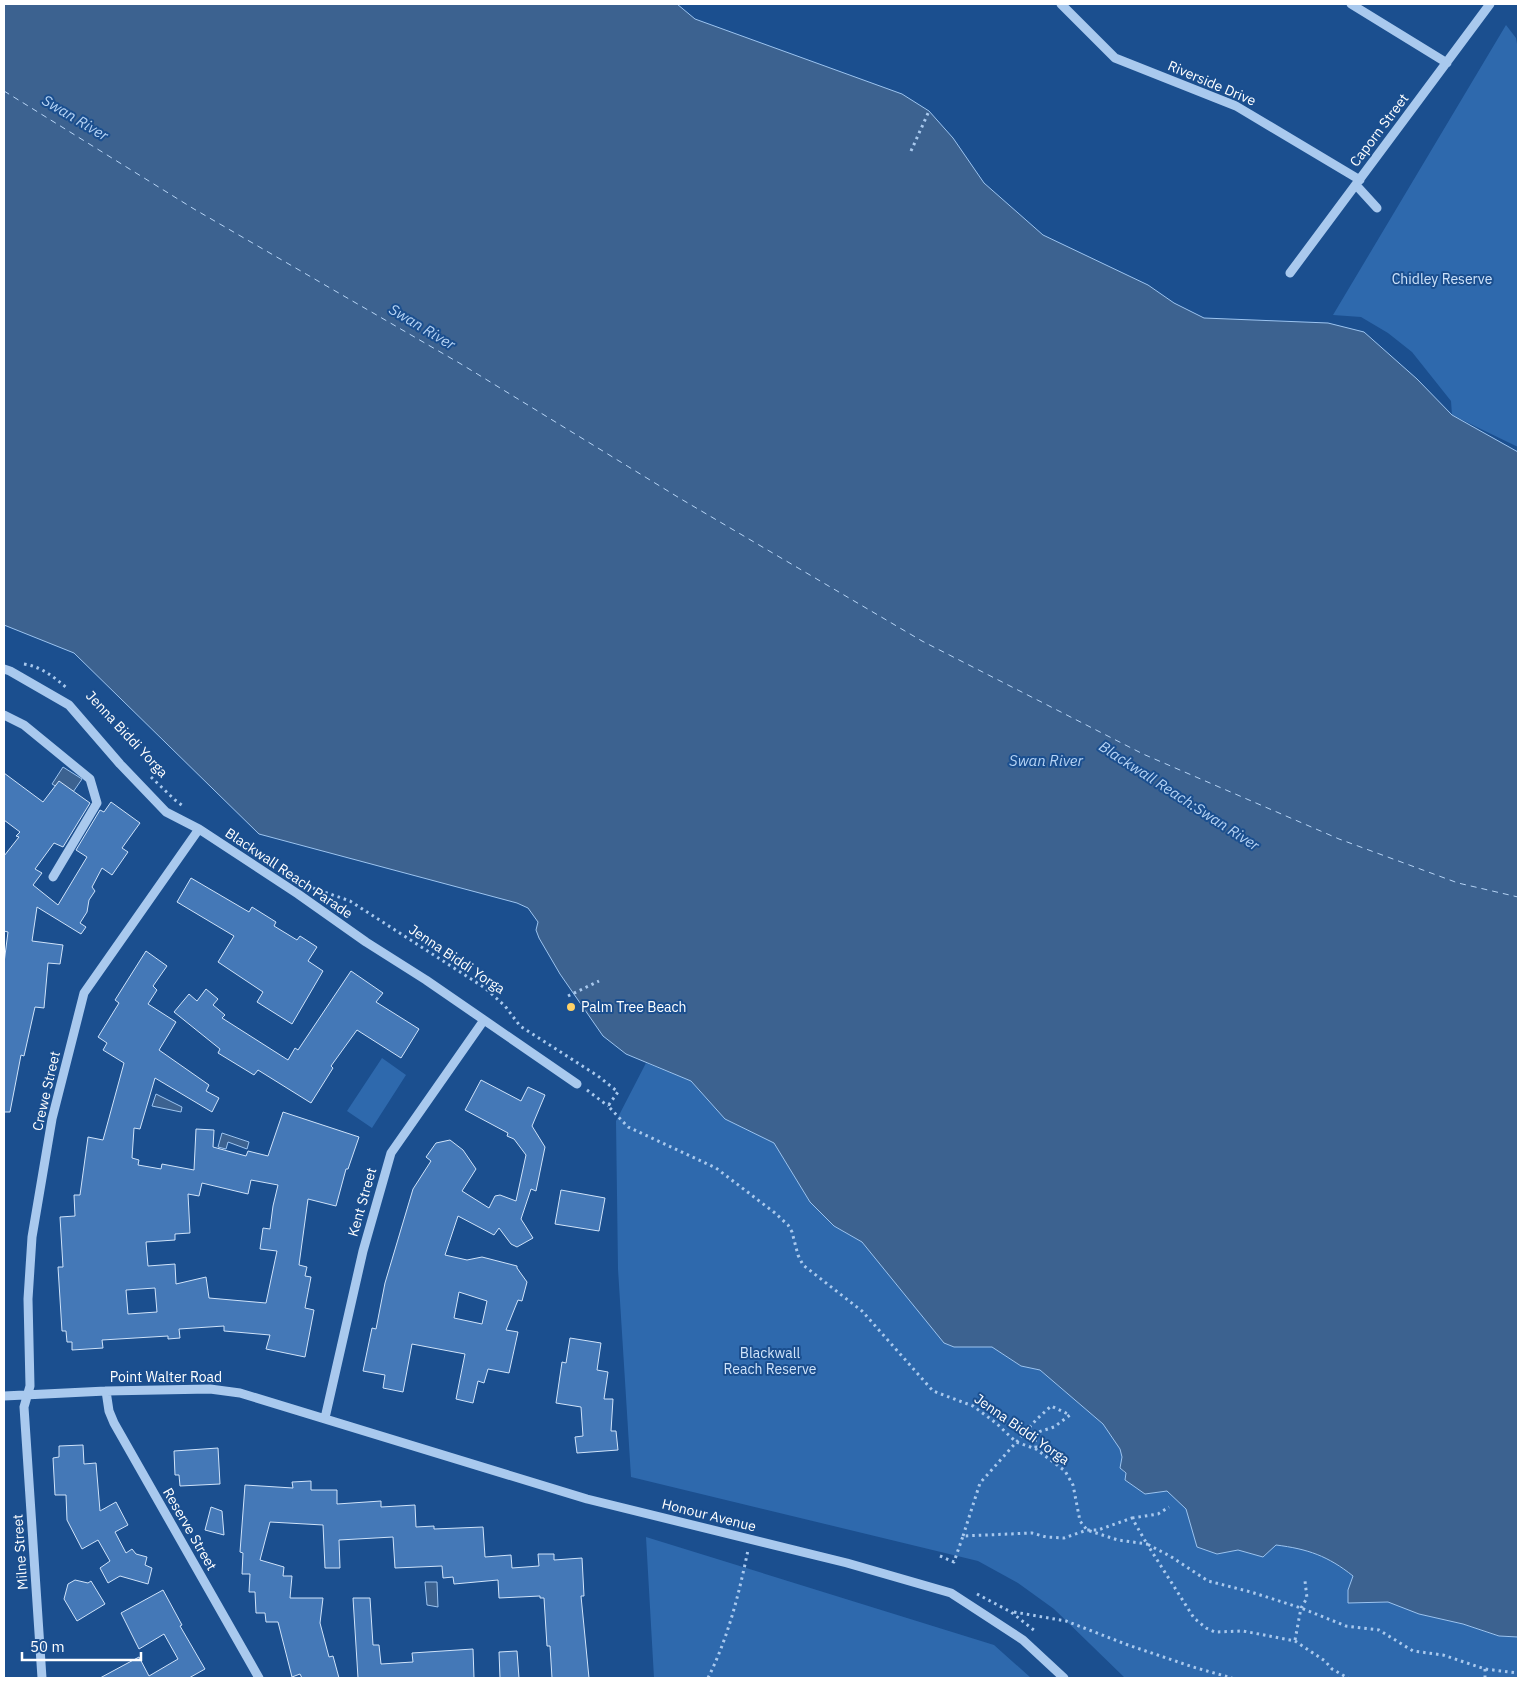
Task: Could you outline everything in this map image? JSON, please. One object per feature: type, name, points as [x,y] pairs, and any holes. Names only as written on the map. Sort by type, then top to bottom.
[{"type":"street","name":"Riverside Drive","points":[[1061,4],[1115,58],[1236,106],[1358,182],[1377,208]]},
{"type":"street","points":[[1351,4],[1447,62]]},
{"type":"street","name":"Caporn Street","points":[[1290,273],[1490,4]]},
{"type":"street","name":"Blackwall Reach Parade","points":[[4,670],[10,671],[69,705],[120,764],[166,812],[198,829],[298,894],[577,1084]]},
{"type":"street","points":[[4,715],[24,725],[90,779],[96,803],[53,877]]},
{"type":"street","name":"Crewe Street","points":[[27,1395],[30,1386],[28,1299],[32,1238],[52,1119],[84,993],[198,829]]},
{"type":"street","name":"Kent Street","points":[[325,1418],[363,1251],[390,1153],[484,1020]]},
{"type":"street","name":"Point Walter Road","points":[[4,1396],[106,1391],[210,1389],[240,1393],[325,1418]]},
{"type":"street","name":"Reserve Street","points":[[106,1391],[109,1411],[114,1422],[259,1678]]},
{"type":"street","name":"Milne Street","points":[[27,1395],[24,1407],[42,1678]]},
{"type":"street","name":"Honour Avenue","points":[[325,1418],[587,1499],[847,1563],[951,1593],[1023,1640],[1064,1678]]},
{"type":"path","points":[[911,151],[929,112]]},
{"type":"path","name":"Jenna Biddi Yorga","points":[[18,663],[34,666],[53,676],[74,694]]},
{"type":"path","name":"Jenna Biddi Yorga","points":[[149,774],[175,800],[190,810]]},
{"type":"path","name":"Jenna Biddi Yorga","points":[[309,886],[350,901],[485,988],[505,1006],[520,1026],[598,1076],[618,1092],[608,1106],[628,1127],[716,1168],[775,1213],[788,1225],[803,1265],[862,1311],[933,1391],[973,1406],[996,1423],[1016,1442],[1036,1449],[1065,1470],[1074,1485],[1080,1522],[1087,1530]]},
{"type":"path","points":[[568,996],[599,980]]},
{"type":"path","points":[[577,1084],[608,1106]]},
{"type":"path","points":[[940,1556],[954,1562],[980,1483],[1036,1420],[1051,1406],[1070,1415],[1054,1426],[1035,1433],[1036,1449]]},
{"type":"path","points":[[963,1536],[1032,1533],[1046,1538],[1064,1538],[1087,1530],[1098,1530],[1132,1518],[1158,1514],[1169,1507]]},
{"type":"path","points":[[1132,1518],[1194,1618],[1206,1628],[1215,1632],[1243,1631],[1295,1641],[1325,1661],[1332,1669],[1348,1678]]},
{"type":"path","points":[[1087,1530],[1118,1540],[1147,1544],[1170,1556],[1208,1581],[1301,1608],[1346,1626],[1379,1630],[1414,1651],[1443,1655],[1486,1669],[1518,1673]]},
{"type":"path","points":[[708,1678],[717,1661],[737,1601],[750,1539]]},
{"type":"path","points":[[1295,1641],[1301,1608],[1307,1598],[1305,1581]]},
{"type":"path","points":[[1011,1612],[1066,1621],[1128,1645],[1232,1678]]},
{"type":"path","points":[[1485,1678],[1486,1669]]},
{"type":"green space","name":"Chidley Reserve","points":[[1506,25],[1516,38],[1518,50],[1518,447],[1452,415],[1451,401],[1412,352],[1388,333],[1361,317],[1333,315]]},
{"type":"green space","points":[[382,1058],[406,1075],[372,1128],[347,1111]]},
{"type":"green space","name":"Blackwall Reach Reserve","points":[[646,1063],[691,1081],[725,1119],[774,1143],[810,1202],[834,1226],[862,1242],[944,1343],[954,1347],[992,1347],[1021,1366],[1040,1370],[1103,1424],[1120,1448],[1122,1457],[1120,1468],[1145,1494],[1167,1491],[1186,1508],[1197,1547],[1217,1554],[1238,1550],[1263,1557],[1276,1545],[1317,1554],[1335,1563],[1353,1576],[1348,1590],[1349,1603],[1389,1602],[1419,1614],[1463,1624],[1498,1636],[1518,1637],[1518,1678],[1125,1678],[1054,1609],[1018,1583],[978,1561],[631,1477],[618,1269],[616,1121]]},
{"type":"green space","points":[[646,1537],[994,1645],[1031,1678],[654,1678]]},
{"type":"water","name":"Swan River","points":[[4,4],[677,4],[695,19],[902,94],[929,111],[953,138],[984,183],[1043,235],[1148,285],[1174,303],[1204,318],[1328,323],[1364,332],[1417,379],[1452,415],[1518,452],[1518,1637],[1499,1636],[1463,1624],[1419,1614],[1388,1602],[1348,1603],[1348,1590],[1353,1576],[1326,1558],[1308,1551],[1276,1545],[1263,1557],[1238,1550],[1217,1554],[1197,1547],[1186,1509],[1167,1491],[1145,1494],[1125,1480],[1126,1473],[1120,1468],[1122,1457],[1120,1449],[1103,1424],[1040,1370],[1021,1366],[992,1347],[954,1347],[944,1343],[862,1242],[834,1226],[810,1202],[774,1143],[725,1119],[691,1081],[626,1054],[603,1036],[560,974],[539,938],[536,930],[538,922],[528,908],[517,903],[259,834],[74,653],[4,625]]},
{"type":"water","points":[[63,767],[82,779],[71,795],[52,784]]},
{"type":"water","points":[[156,1094],[182,1107],[181,1112],[152,1106]]},
{"type":"water","points":[[222,1133],[249,1142],[247,1149],[228,1142],[226,1149],[218,1147]]},
{"type":"water","points":[[425,1582],[437,1582],[438,1607],[427,1605]]},
{"type":"building","points":[[4,773],[43,802],[59,781],[90,803],[63,847],[54,843],[35,869],[42,873],[33,885],[58,905],[87,857],[76,850],[100,810],[104,812],[111,802],[140,823],[122,848],[128,852],[112,875],[102,868],[92,887],[95,891],[89,900],[87,912],[80,923],[86,927],[81,934],[37,907],[32,941],[63,945],[60,964],[48,963],[44,1008],[35,1007],[24,1056],[21,1055],[10,1112],[4,1112],[4,963],[8,932],[4,931],[4,856],[19,837],[16,836],[20,832],[4,820]]},
{"type":"building","points":[[191,878],[249,912],[252,907],[276,922],[274,926],[297,940],[300,936],[317,947],[308,961],[323,971],[292,1024],[257,1002],[263,992],[218,962],[234,936],[177,902]]},
{"type":"building","points":[[146,951],[167,966],[153,986],[157,990],[148,1004],[176,1022],[159,1050],[209,1085],[206,1091],[219,1098],[212,1112],[155,1078],[140,1129],[134,1128],[132,1158],[139,1160],[138,1165],[161,1169],[162,1164],[194,1170],[196,1129],[214,1130],[213,1147],[246,1156],[248,1151],[268,1156],[283,1112],[359,1137],[348,1169],[346,1169],[336,1206],[308,1199],[299,1265],[307,1267],[305,1276],[311,1277],[305,1308],[314,1310],[305,1357],[266,1349],[270,1335],[224,1331],[224,1326],[179,1329],[180,1338],[168,1339],[168,1336],[102,1340],[103,1348],[72,1350],[72,1342],[67,1342],[66,1331],[62,1331],[58,1267],[63,1267],[60,1217],[75,1216],[74,1195],[80,1195],[88,1137],[103,1140],[124,1063],[103,1050],[107,1043],[98,1037],[119,1003],[115,1000]],"holes":[[[251,1180],[278,1185],[270,1229],[263,1228],[260,1249],[277,1251],[266,1303],[209,1298],[206,1277],[176,1284],[175,1264],[148,1266],[146,1242],[175,1240],[175,1234],[190,1233],[188,1194],[199,1196],[202,1183],[248,1194]],[[155,1288],[157,1312],[128,1314],[126,1290]]]},
{"type":"building","points":[[351,971],[383,993],[376,1002],[419,1029],[401,1058],[357,1030],[331,1066],[333,1068],[311,1103],[258,1070],[254,1075],[218,1053],[220,1049],[174,1012],[189,994],[197,1001],[206,989],[218,999],[213,1005],[225,1015],[222,1018],[288,1060],[295,1048],[298,1050]]},
{"type":"building","points":[[481,1080],[521,1101],[528,1087],[545,1095],[532,1126],[545,1147],[536,1191],[531,1189],[521,1219],[533,1238],[517,1247],[511,1244],[499,1228],[494,1235],[458,1216],[445,1255],[467,1260],[482,1257],[517,1266],[527,1282],[522,1301],[518,1300],[506,1330],[518,1332],[509,1373],[488,1369],[484,1383],[478,1381],[473,1403],[456,1399],[465,1354],[412,1344],[403,1392],[383,1388],[385,1375],[363,1371],[372,1328],[376,1329],[385,1283],[413,1189],[431,1161],[426,1157],[436,1143],[450,1140],[463,1150],[476,1169],[462,1191],[489,1208],[495,1196],[500,1195],[516,1201],[526,1155],[514,1139],[507,1136],[508,1133],[465,1110]],"holes":[[[459,1292],[487,1301],[482,1324],[454,1318]]]},
{"type":"building","points":[[561,1190],[605,1198],[599,1231],[555,1224]]},
{"type":"building","points":[[570,1338],[601,1343],[597,1370],[608,1372],[604,1399],[613,1399],[611,1431],[616,1431],[618,1450],[577,1453],[575,1437],[583,1436],[581,1407],[556,1403],[562,1362],[566,1363]]},
{"type":"building","points":[[83,1445],[84,1464],[96,1463],[100,1511],[116,1502],[128,1525],[115,1532],[126,1553],[132,1549],[136,1554],[147,1557],[145,1565],[152,1568],[148,1584],[120,1576],[108,1583],[100,1568],[110,1561],[98,1540],[82,1549],[67,1520],[66,1495],[55,1495],[53,1458],[59,1457],[59,1446]]},
{"type":"building","points":[[218,1448],[220,1484],[180,1486],[179,1475],[175,1475],[174,1451]]},
{"type":"building","points":[[311,1481],[311,1490],[337,1490],[337,1504],[381,1501],[381,1507],[415,1505],[416,1527],[434,1526],[434,1529],[483,1527],[485,1557],[511,1555],[512,1568],[539,1566],[538,1554],[554,1554],[554,1560],[582,1558],[584,1596],[581,1596],[589,1678],[552,1678],[550,1646],[547,1646],[544,1598],[540,1598],[540,1596],[499,1598],[498,1580],[454,1584],[453,1577],[443,1578],[442,1566],[395,1568],[393,1537],[339,1540],[340,1568],[325,1568],[323,1525],[270,1522],[260,1560],[284,1567],[283,1576],[292,1576],[290,1598],[323,1598],[320,1623],[329,1657],[333,1656],[339,1678],[302,1678],[300,1674],[292,1677],[278,1622],[266,1622],[265,1613],[256,1613],[255,1592],[249,1592],[250,1574],[242,1574],[243,1553],[240,1552],[245,1485],[293,1488],[292,1482]]},
{"type":"building","points":[[211,1507],[222,1511],[224,1535],[205,1530]]},
{"type":"building","points":[[75,1580],[88,1583],[91,1581],[105,1604],[77,1621],[64,1599],[68,1584]]},
{"type":"building","points":[[163,1590],[182,1625],[180,1626],[205,1669],[189,1678],[100,1678],[139,1657],[149,1676],[178,1659],[164,1634],[139,1649],[121,1613]]},
{"type":"building","points":[[353,1598],[370,1598],[373,1645],[379,1645],[381,1664],[413,1662],[412,1653],[473,1649],[474,1678],[358,1678]]},
{"type":"building","points":[[517,1651],[519,1678],[500,1678],[499,1652]]},
{"type":"ferry route","points":[[4,91],[194,209],[461,364],[681,499],[922,641],[1143,754],[1339,839],[1458,883],[1518,897]]},
{"type":"place","name":"Palm Tree Beach","points":[[571,1007]]},
{"type":"water label","name":"Blackwall Reach:Swan River","points":[[1179,796]]}]
